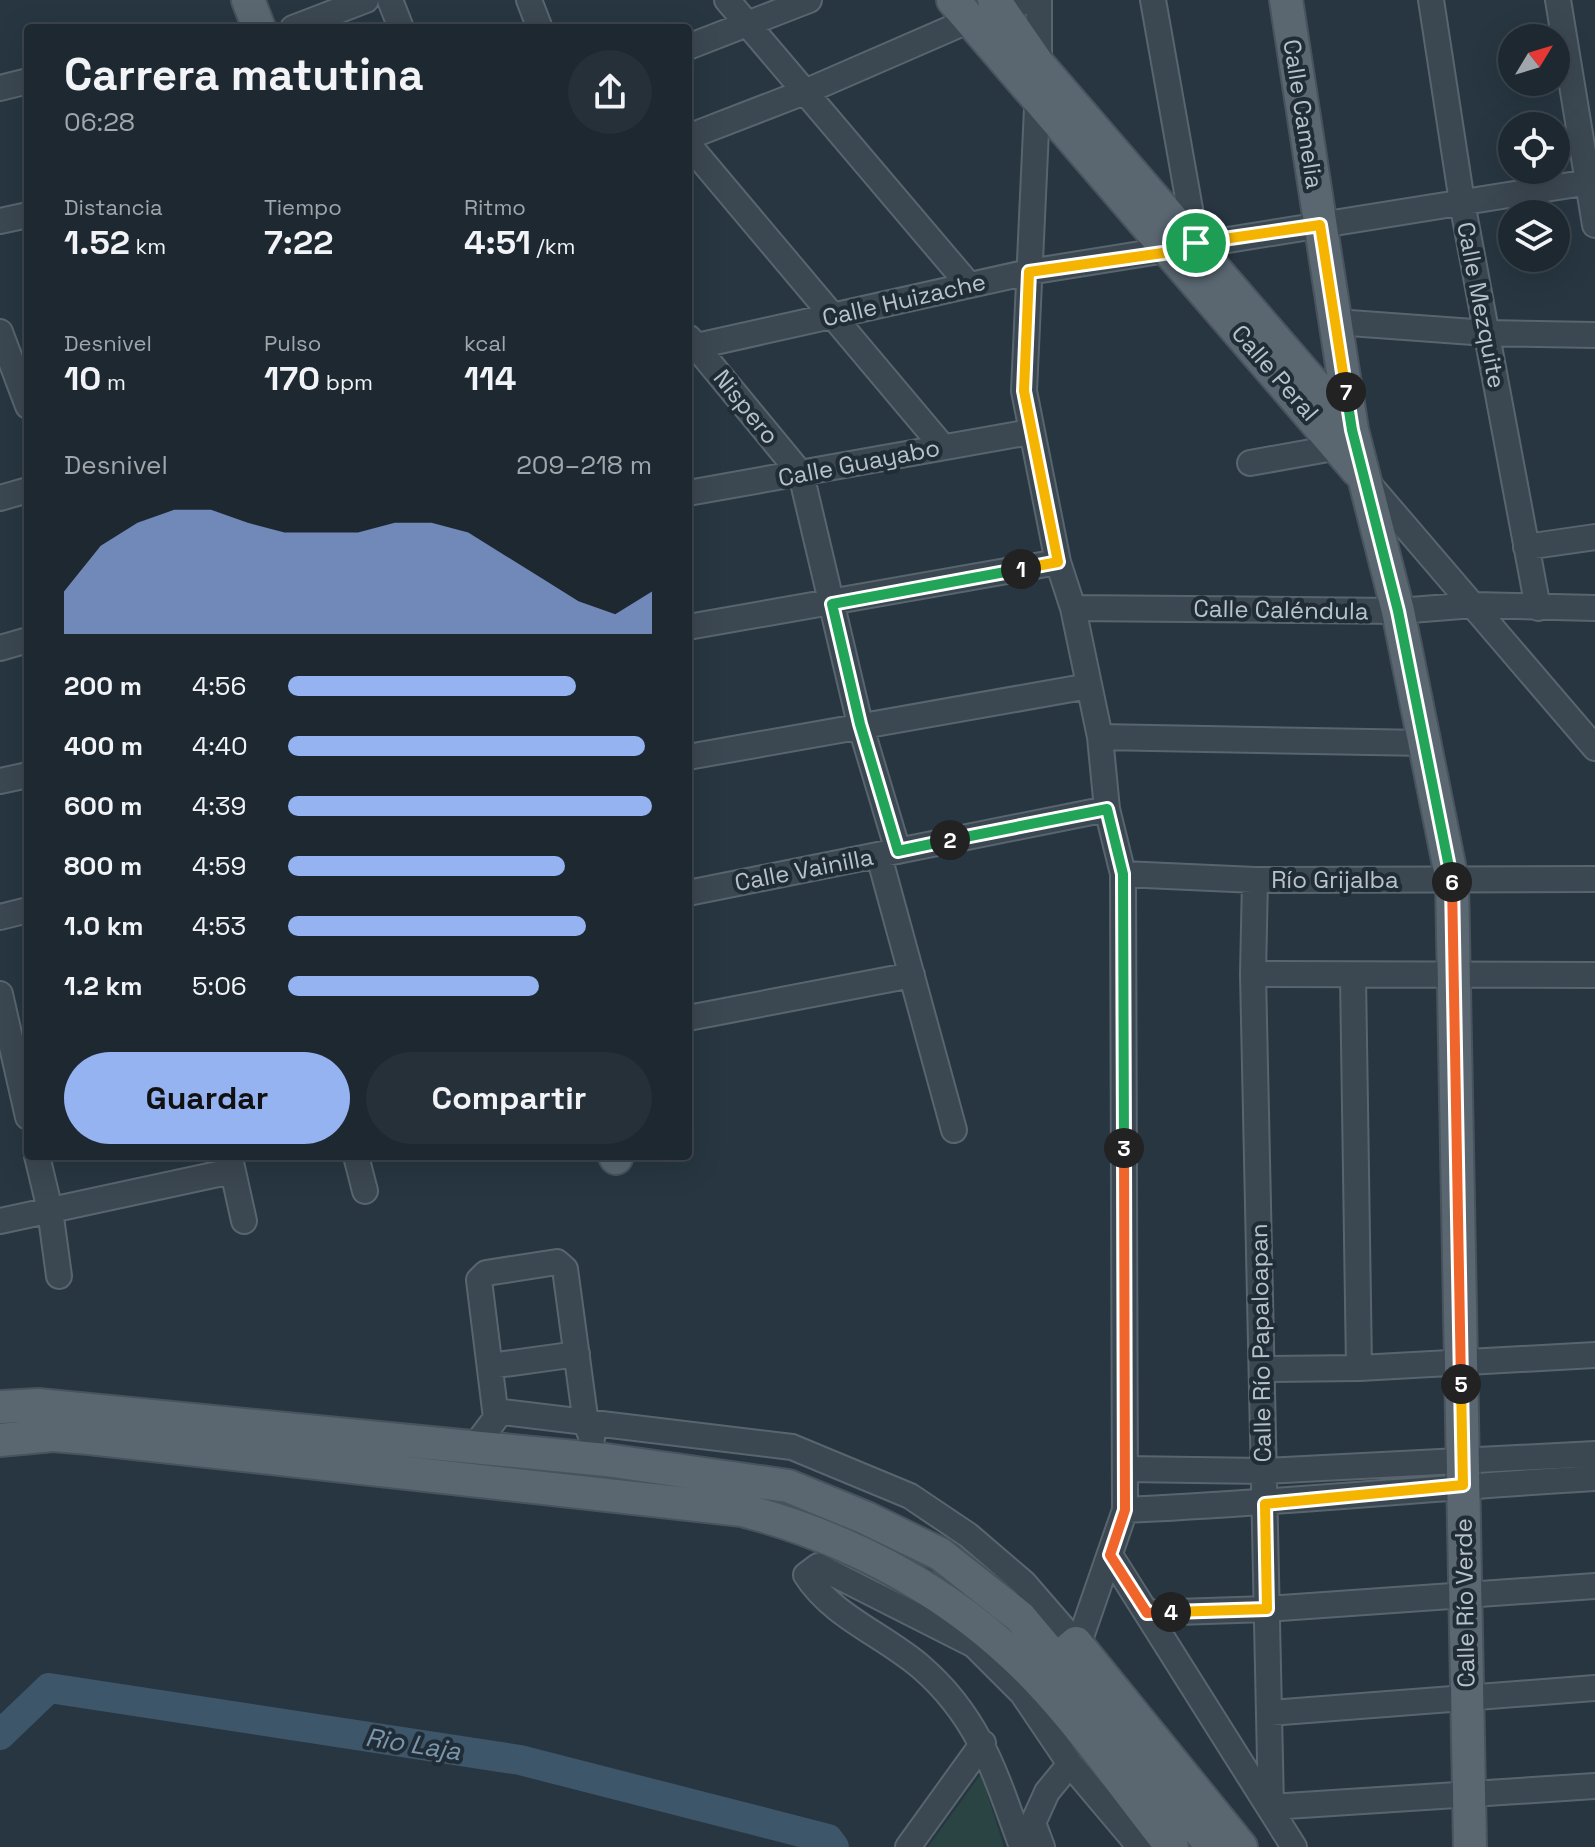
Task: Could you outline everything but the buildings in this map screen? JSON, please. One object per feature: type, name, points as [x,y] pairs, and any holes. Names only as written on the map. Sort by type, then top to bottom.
[{"type":"main road","name":"Calle Camelia","points":[[1286,0],[1336,322],[1346,439]]},
{"type":"main road","name":"Calle Peral","points":[[980,7],[1039,65],[1183,248],[1346,439],[1367,481]]},
{"type":"main road","name":"Calle Peral","points":[[980,7],[1037,101],[1183,248]]},
{"type":"main road","name":"Calle Río Verde","points":[[1367,481],[1398,611],[1452,880],[1470,1847]]},
{"type":"main road","points":[[0,1407],[38,1405],[606,1460],[788,1486],[866,1518],[1015,1594],[1048,1668],[1172,1847]]},
{"type":"main road","points":[[0,1440],[53,1435],[89,1438],[742,1510],[798,1524],[861,1551],[930,1590],[979,1639],[1048,1668],[1241,1847]]},
{"type":"main road","points":[[1048,1668],[1213,1847]]},
{"type":"street","points":[[303,24],[366,0]]},
{"type":"street","points":[[390,0],[399,24]]},
{"type":"street","points":[[529,0],[538,24]]},
{"type":"street","points":[[727,0],[969,285]]},
{"type":"street","points":[[692,45],[809,0]]},
{"type":"street","points":[[692,135],[807,91],[980,7],[1036,0],[1039,65],[1024,391],[1058,562],[1073,608],[1100,737],[1107,809],[1123,874],[1125,1510],[1110,1555],[1048,1668],[1070,1764],[1140,1847]]},
{"type":"street","points":[[1153,0],[1183,248]]},
{"type":"street","name":"Calle Mezquite","points":[[1431,0],[1462,202],[1538,608]]},
{"type":"street","points":[[1558,0],[1591,182],[1595,225]]},
{"type":"street","points":[[0,88],[24,82]]},
{"type":"street","points":[[692,149],[943,447]]},
{"type":"street","name":"Calle Huizache","points":[[692,344],[1029,272],[1591,182]]},
{"type":"street","points":[[0,221],[24,216]]},
{"type":"street","points":[[1336,322],[1487,333],[1595,335]]},
{"type":"street","points":[[0,332],[13,357],[24,393]]},
{"type":"street","name":"Nispero","points":[[692,345],[801,474],[860,724],[912,975],[954,1130]]},
{"type":"street","name":"Calle Guayabo","points":[[692,492],[1030,432]]},
{"type":"street","points":[[1250,463],[1346,439]]},
{"type":"street","name":"Calle Peral","points":[[1367,481],[1595,748]]},
{"type":"street","points":[[0,498],[24,491]]},
{"type":"street","points":[[1526,547],[1595,537]]},
{"type":"street","points":[[692,626],[1058,562]]},
{"type":"street","name":"Calle Caléndula","points":[[1073,608],[1398,611],[1474,605],[1595,608]]},
{"type":"street","points":[[0,648],[24,641]]},
{"type":"street","points":[[692,756],[860,724],[1089,686]]},
{"type":"street","points":[[1100,737],[1426,743]]},
{"type":"street","points":[[0,781],[24,776]]},
{"type":"street","name":"Calle Vainilla","points":[[692,892],[1107,809]]},
{"type":"street","name":"Río Grijalba","points":[[1123,874],[1255,880],[1595,879]]},
{"type":"street","name":"Calle Río Papaloapan","points":[[1255,880],[1253,974],[1271,1807]]},
{"type":"street","points":[[0,917],[24,911]]},
{"type":"street","points":[[1253,974],[1453,977],[1595,975]]},
{"type":"street","points":[[692,1017],[912,975]]},
{"type":"street","points":[[1353,976],[1359,1368]]},
{"type":"street","points":[[0,994],[24,1100]]},
{"type":"street","points":[[38,1160],[50,1210],[59,1276]]},
{"type":"street","points":[[357,1160],[365,1191]]},
{"type":"street","points":[[0,1221],[231,1164],[244,1221]]},
{"type":"street","points":[[474,1447],[496,1418],[479,1280],[486,1273],[557,1262],[565,1269],[586,1424],[606,1460]]},
{"type":"street","points":[[490,1366],[577,1354]]},
{"type":"street","points":[[1262,1369],[1359,1368],[1595,1355]]},
{"type":"street","points":[[495,1411],[792,1447],[910,1496],[968,1535],[1015,1594],[979,1639],[818,1566],[806,1575],[819,1595],[921,1667],[961,1710],[1022,1847]]},
{"type":"street","points":[[1125,1510],[1265,1504],[1595,1454]]},
{"type":"street","points":[[1126,1469],[1463,1473],[1595,1478]]},
{"type":"street","points":[[1110,1555],[1294,1847]]},
{"type":"street","points":[[1147,1613],[1267,1609],[1595,1586]]},
{"type":"street","points":[[1269,1713],[1595,1688]]},
{"type":"street","points":[[908,1847],[978,1752]]},
{"type":"street","points":[[1042,1847],[1033,1823],[1047,1792],[1070,1764]]},
{"type":"street","points":[[1271,1807],[1595,1786]]},
{"type":"green space","points":[[981,1774],[1004,1847],[928,1847]]},
{"type":"waterway","name":"Rio Laja","points":[[0,1735],[49,1688],[520,1760],[828,1839],[834,1847]]},
{"type":"route","points":[[1320,225],[1352,430],[1398,611],[1452,880],[1463,1485],[1265,1504],[1267,1609],[1147,1613],[1110,1555],[1125,1510],[1126,1469],[1123,874],[1107,809],[898,851],[860,724],[832,604],[1058,562],[1024,391],[1029,272],[1170,252],[1196,243],[1320,225]]}]
